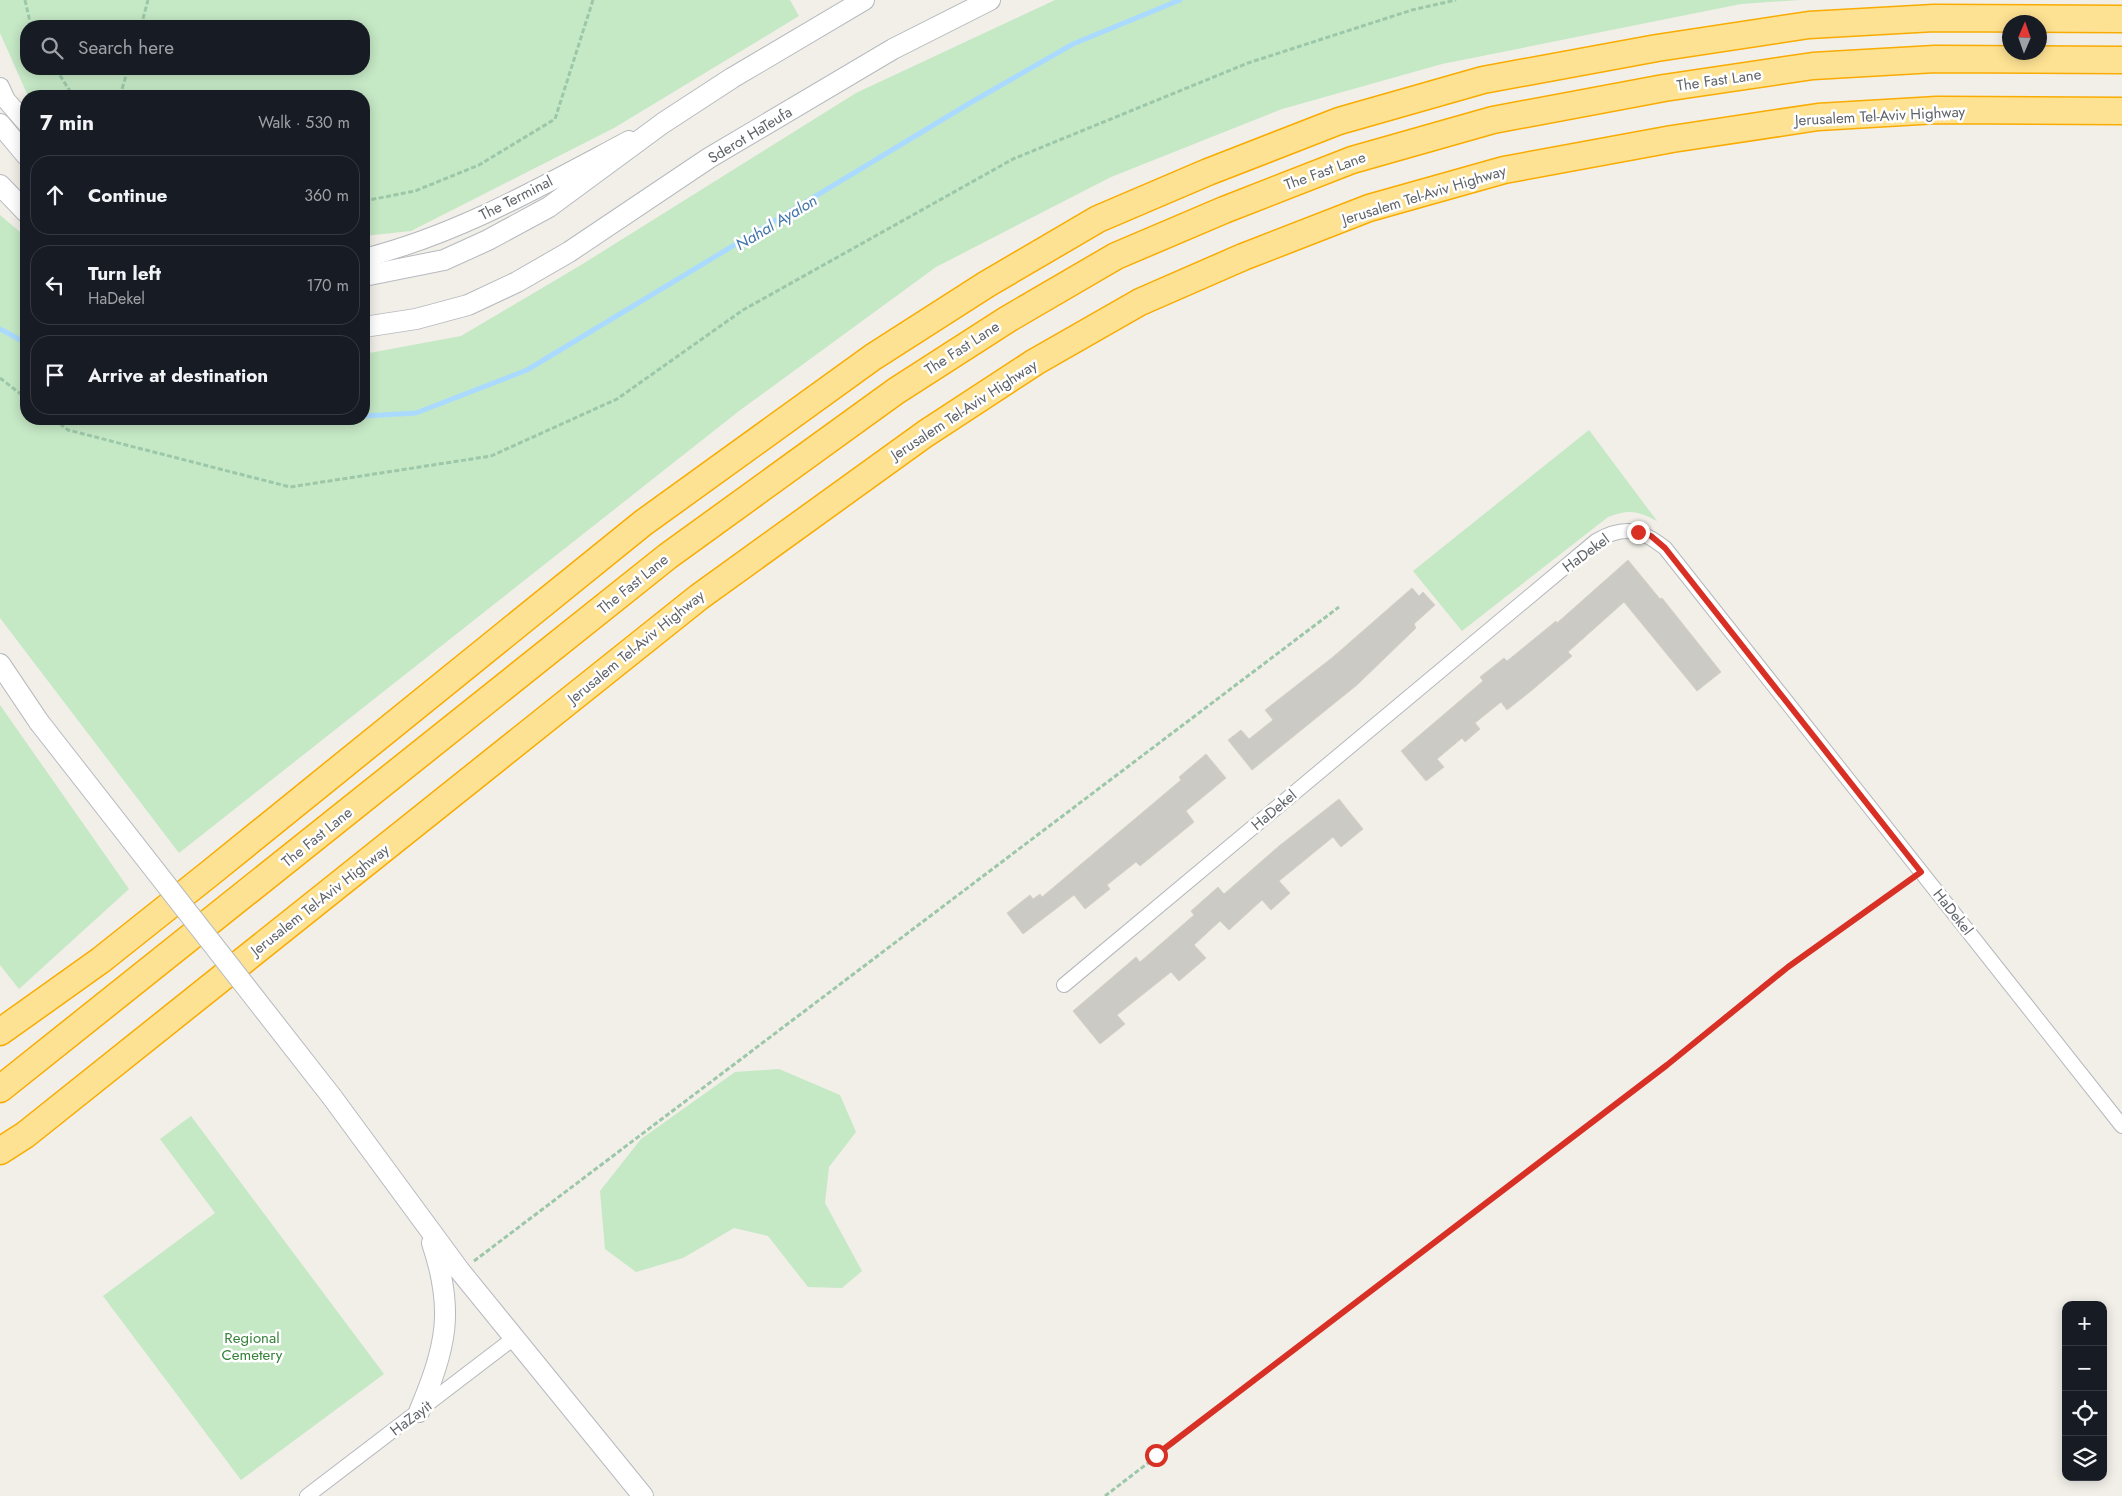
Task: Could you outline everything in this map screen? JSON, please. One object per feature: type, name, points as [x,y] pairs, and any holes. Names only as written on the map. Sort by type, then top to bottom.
[{"type":"highway","points":[[0,1032],[102,960],[643,523],[873,357],[987,284],[1098,219],[1208,172],[1339,121],[1483,80],[1657,48],[1808,25],[1934,18],[2122,18]]},
{"type":"highway","name":"The Fast Lane","points":[[0,1089],[668,556],[896,391],[1008,319],[1116,256],[1224,210],[1352,160],[1492,120],[1664,88],[1813,66],[1935,59],[2122,60]]},
{"type":"highway","name":"Jerusalem Tel-Aviv Highway","points":[[0,1151],[25,1135],[699,597],[926,434],[1035,362],[1140,302],[1243,257],[1369,208],[1504,170],[1672,139],[1818,117],[1936,110],[2122,111]]},
{"type":"main road","points":[[370,275],[444,260],[488,240],[549,207],[662,123],[732,78],[864,0]]},
{"type":"main road","name":"Sderot HaTeufa","points":[[370,327],[416,319],[468,305],[517,282],[569,252],[709,158],[893,49],[990,0]]},
{"type":"main road","points":[[0,124],[20,148]]},
{"type":"main road","points":[[0,185],[20,206]]},
{"type":"main road","points":[[0,664],[39,722],[332,1097],[460,1271],[643,1496]]},
{"type":"main road","points":[[419,1412],[442,1348],[446,1323],[442,1274],[425,1222]]},
{"type":"street","points":[[0,88],[6,100],[20,116]]},
{"type":"street","name":"The Terminal","points":[[370,256],[400,249],[487,214],[662,123]]},
{"type":"street","name":"HaDekel","points":[[1064,985],[1596,541],[1609,534],[1624,531],[1638,532],[1651,536],[1665,548],[2122,1126]]},
{"type":"street","name":"HaZayit","points":[[306,1496],[514,1338]]},
{"type":"path","points":[[25,0],[30,20]]},
{"type":"path","points":[[142,20],[148,0]]},
{"type":"path","points":[[370,200],[415,191],[479,165],[555,119],[593,0]]},
{"type":"path","points":[[62,425],[68,430],[290,487],[491,456],[616,399],[743,310],[1013,160],[1248,63],[1412,10],[1456,0]]},
{"type":"path","points":[[60,75],[69,90]]},
{"type":"path","points":[[122,90],[126,75]]},
{"type":"path","points":[[0,378],[20,393]]},
{"type":"path","points":[[460,1271],[1338,607]]},
{"type":"path","points":[[1105,1496],[1667,1065],[1788,967],[1921,872]]},
{"type":"green space","points":[[0,0],[790,0],[799,16],[614,128],[411,231],[370,235],[370,90],[25,90],[0,33]]},
{"type":"green space","points":[[1055,0],[1800,0],[1741,4],[1442,64],[1282,109],[1111,177],[936,267],[739,411],[179,853],[0,618],[0,215],[20,232],[20,425],[370,425],[370,353],[461,336],[581,265],[856,93]]},
{"type":"green space","points":[[1589,430],[1657,521],[1633,512],[1608,517],[1462,631],[1413,571]]},
{"type":"green space","points":[[0,705],[129,889],[19,989],[0,965]]},
{"type":"green space","points":[[779,1069],[840,1095],[856,1132],[829,1167],[825,1203],[862,1271],[842,1288],[808,1287],[768,1236],[734,1228],[683,1258],[636,1272],[605,1249],[600,1191],[641,1139],[735,1072]]},
{"type":"green space","name":"Regional Cemetery","points":[[191,1116],[384,1374],[241,1480],[103,1296],[215,1213],[160,1139]]},
{"type":"building","points":[[1628,560],[1660,599],[1662,598],[1721,672],[1697,691],[1624,602],[1568,652],[1572,656],[1531,691],[1507,710],[1501,702],[1475,723],[1480,729],[1465,742],[1462,738],[1437,759],[1444,767],[1426,781],[1401,751],[1483,681],[1480,677],[1504,658],[1507,661],[1556,621],[1557,623]]},
{"type":"building","points":[[1412,588],[1419,596],[1423,592],[1435,605],[1414,624],[1416,628],[1357,685],[1252,770],[1228,740],[1241,730],[1249,739],[1273,720],[1265,710],[1333,657]]},
{"type":"building","points":[[1206,754],[1226,778],[1186,811],[1194,822],[1140,866],[1136,862],[1107,885],[1110,889],[1085,909],[1074,895],[1023,934],[1007,913],[1030,895],[1033,899],[1040,894],[1042,897],[1181,780],[1179,777]]},
{"type":"building","points":[[1339,799],[1363,829],[1341,847],[1333,837],[1279,881],[1290,893],[1271,910],[1262,900],[1229,930],[1220,921],[1194,945],[1206,958],[1179,981],[1171,972],[1117,1015],[1125,1024],[1100,1044],[1073,1011],[1136,957],[1140,962],[1194,915],[1191,911],[1218,887],[1224,894],[1279,846]]},
{"type":"waterway","name":"Nahal Ayalon","points":[[370,416],[416,413],[527,370],[970,103],[1073,44],[1180,0]]},
{"type":"waterway","name":"Nahal Ayalon","points":[[0,329],[20,340]]},
{"type":"route","points":[[1156,1455],[1667,1065],[1788,967],[1921,872],[1665,548],[1651,536],[1638,532]]}]
